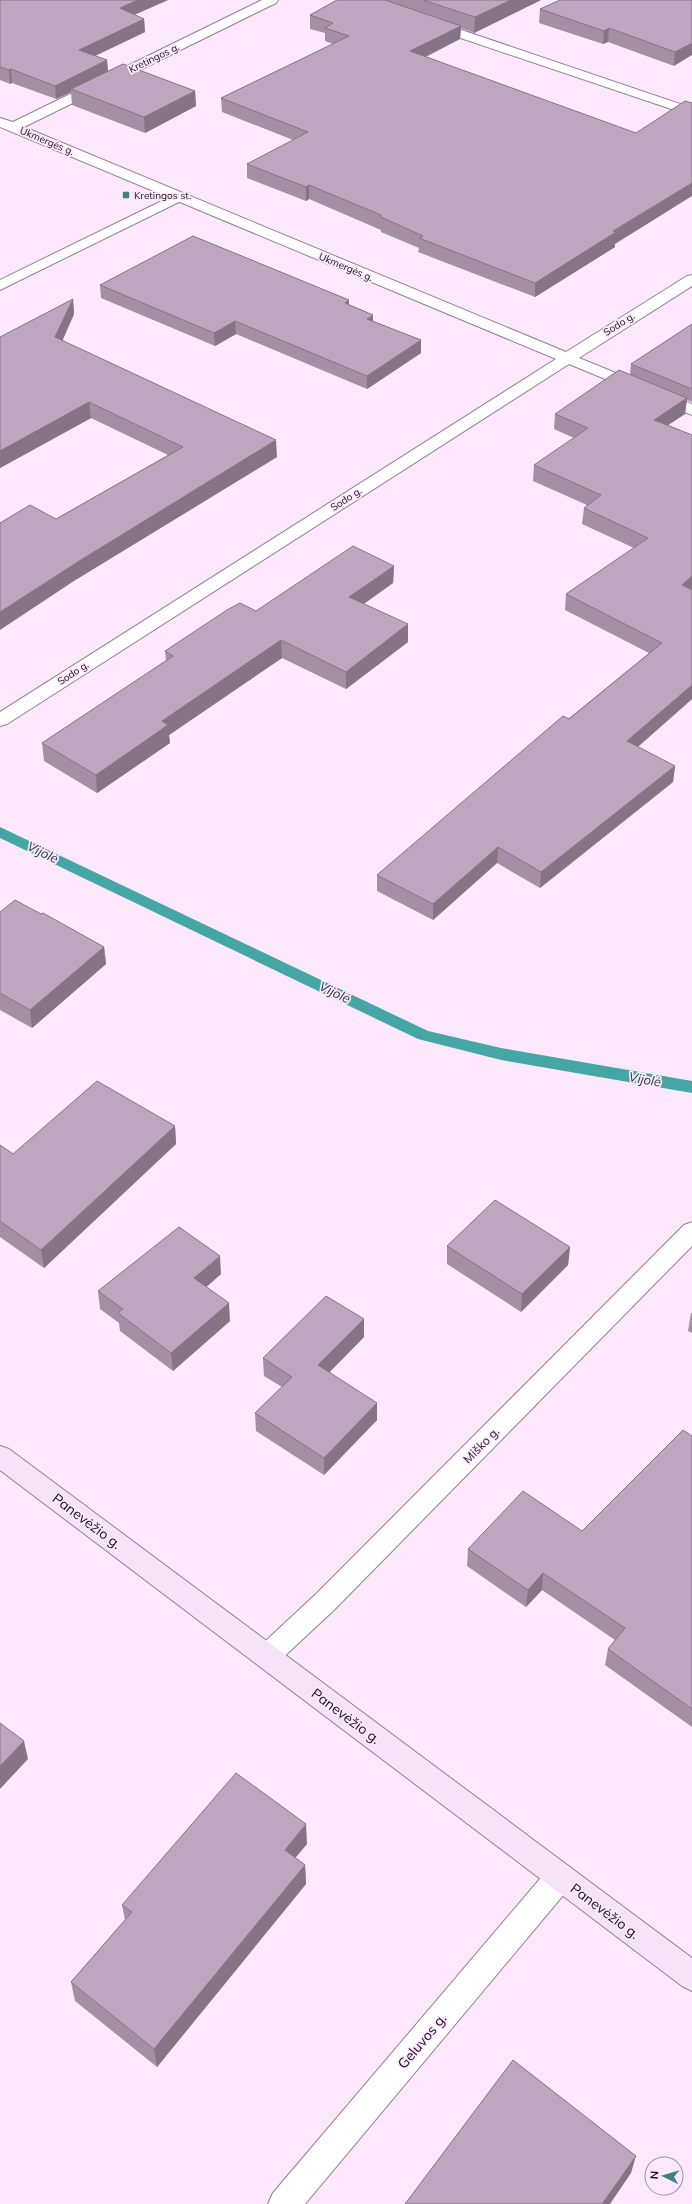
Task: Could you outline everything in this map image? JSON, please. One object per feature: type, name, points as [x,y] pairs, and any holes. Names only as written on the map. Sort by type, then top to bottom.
[{"type":"street","name":"Kretingos g.","points":[[14,127],[272,0]]},
{"type":"street","points":[[421,20],[692,112]]},
{"type":"street","name":"Ukmergės g.","points":[[0,122],[178,198],[692,410]]},
{"type":"street","points":[[0,286],[178,198]]},
{"type":"street","name":"Sodo g.","points":[[0,720],[692,278]]},
{"type":"street","name":"Miško g.","points":[[267,1656],[324,1602],[692,1231]]},
{"type":"street","name":"Panevėžio g.","points":[[0,1456],[692,1976]]},
{"type":"street","name":"Geluvos g.","points":[[284,2204],[560,1877]]},
{"type":"building","points":[[0,0],[138,0],[120,8],[144,19],[79,50],[107,60],[55,86],[11,69],[9,70],[0,67]]},
{"type":"building","points":[[337,0],[385,0],[461,26],[410,51],[636,133],[685,101],[692,103],[692,183],[613,231],[616,232],[535,283],[419,238],[423,236],[381,217],[381,215],[309,185],[306,187],[247,164],[308,132],[221,98],[349,36],[325,28],[333,23],[310,15]]},
{"type":"building","points":[[423,0],[511,0],[475,17]]},
{"type":"building","points":[[560,0],[692,0],[692,43],[675,52],[609,28],[604,31],[540,9]]},
{"type":"building","points":[[123,64],[195,91],[144,117],[71,89]]},
{"type":"building","points":[[193,236],[349,300],[345,303],[373,315],[367,319],[421,340],[367,376],[235,321],[214,333],[100,285]]},
{"type":"building","points":[[73,299],[55,337],[276,440],[76,563],[0,612],[0,523],[30,505],[56,519],[183,447],[89,402],[0,451],[0,337]]},
{"type":"building","points":[[692,324],[692,389],[631,364]]},
{"type":"building","points":[[619,370],[687,398],[654,420],[692,435],[692,576],[682,585],[692,590],[692,685],[627,741],[675,766],[541,872],[498,847],[433,904],[377,875],[563,716],[569,719],[662,643],[566,594],[648,538],[584,508],[601,495],[534,465],[588,428],[555,414]]},
{"type":"building","points":[[353,546],[394,566],[349,597],[408,624],[346,672],[281,640],[162,721],[168,725],[96,775],[42,743],[173,656],[165,651],[227,610],[240,603],[256,611]]},
{"type":"building","points":[[15,900],[41,914],[43,913],[104,947],[30,1010],[0,993],[0,912]]},
{"type":"building","points":[[97,1081],[175,1126],[41,1250],[0,1221],[0,1145],[13,1154]]},
{"type":"building","points":[[495,1200],[570,1247],[522,1294],[447,1246]]},
{"type":"building","points":[[179,1227],[220,1256],[194,1278],[229,1303],[171,1353],[118,1313],[123,1309],[98,1291]]},
{"type":"building","points":[[326,1296],[364,1319],[318,1365],[377,1403],[324,1458],[255,1413],[292,1377],[263,1358]]},
{"type":"building","points":[[683,1430],[692,1436],[692,1709],[608,1649],[625,1628],[543,1573],[528,1590],[468,1549],[523,1491],[582,1531]]},
{"type":"building","points":[[0,1723],[24,1741],[0,1766]]},
{"type":"building","points":[[236,1773],[306,1824],[285,1850],[305,1865],[154,2049],[71,1982],[132,1912],[122,1905]]},
{"type":"building","points":[[513,2060],[636,2156],[602,2204],[405,2204]]},
{"type":"waterway","name":"Vijolė","points":[[0,832],[424,1035],[501,1054],[692,1087]]},
{"type":"place","name":"Kretingos st.","points":[[126,195]]}]
